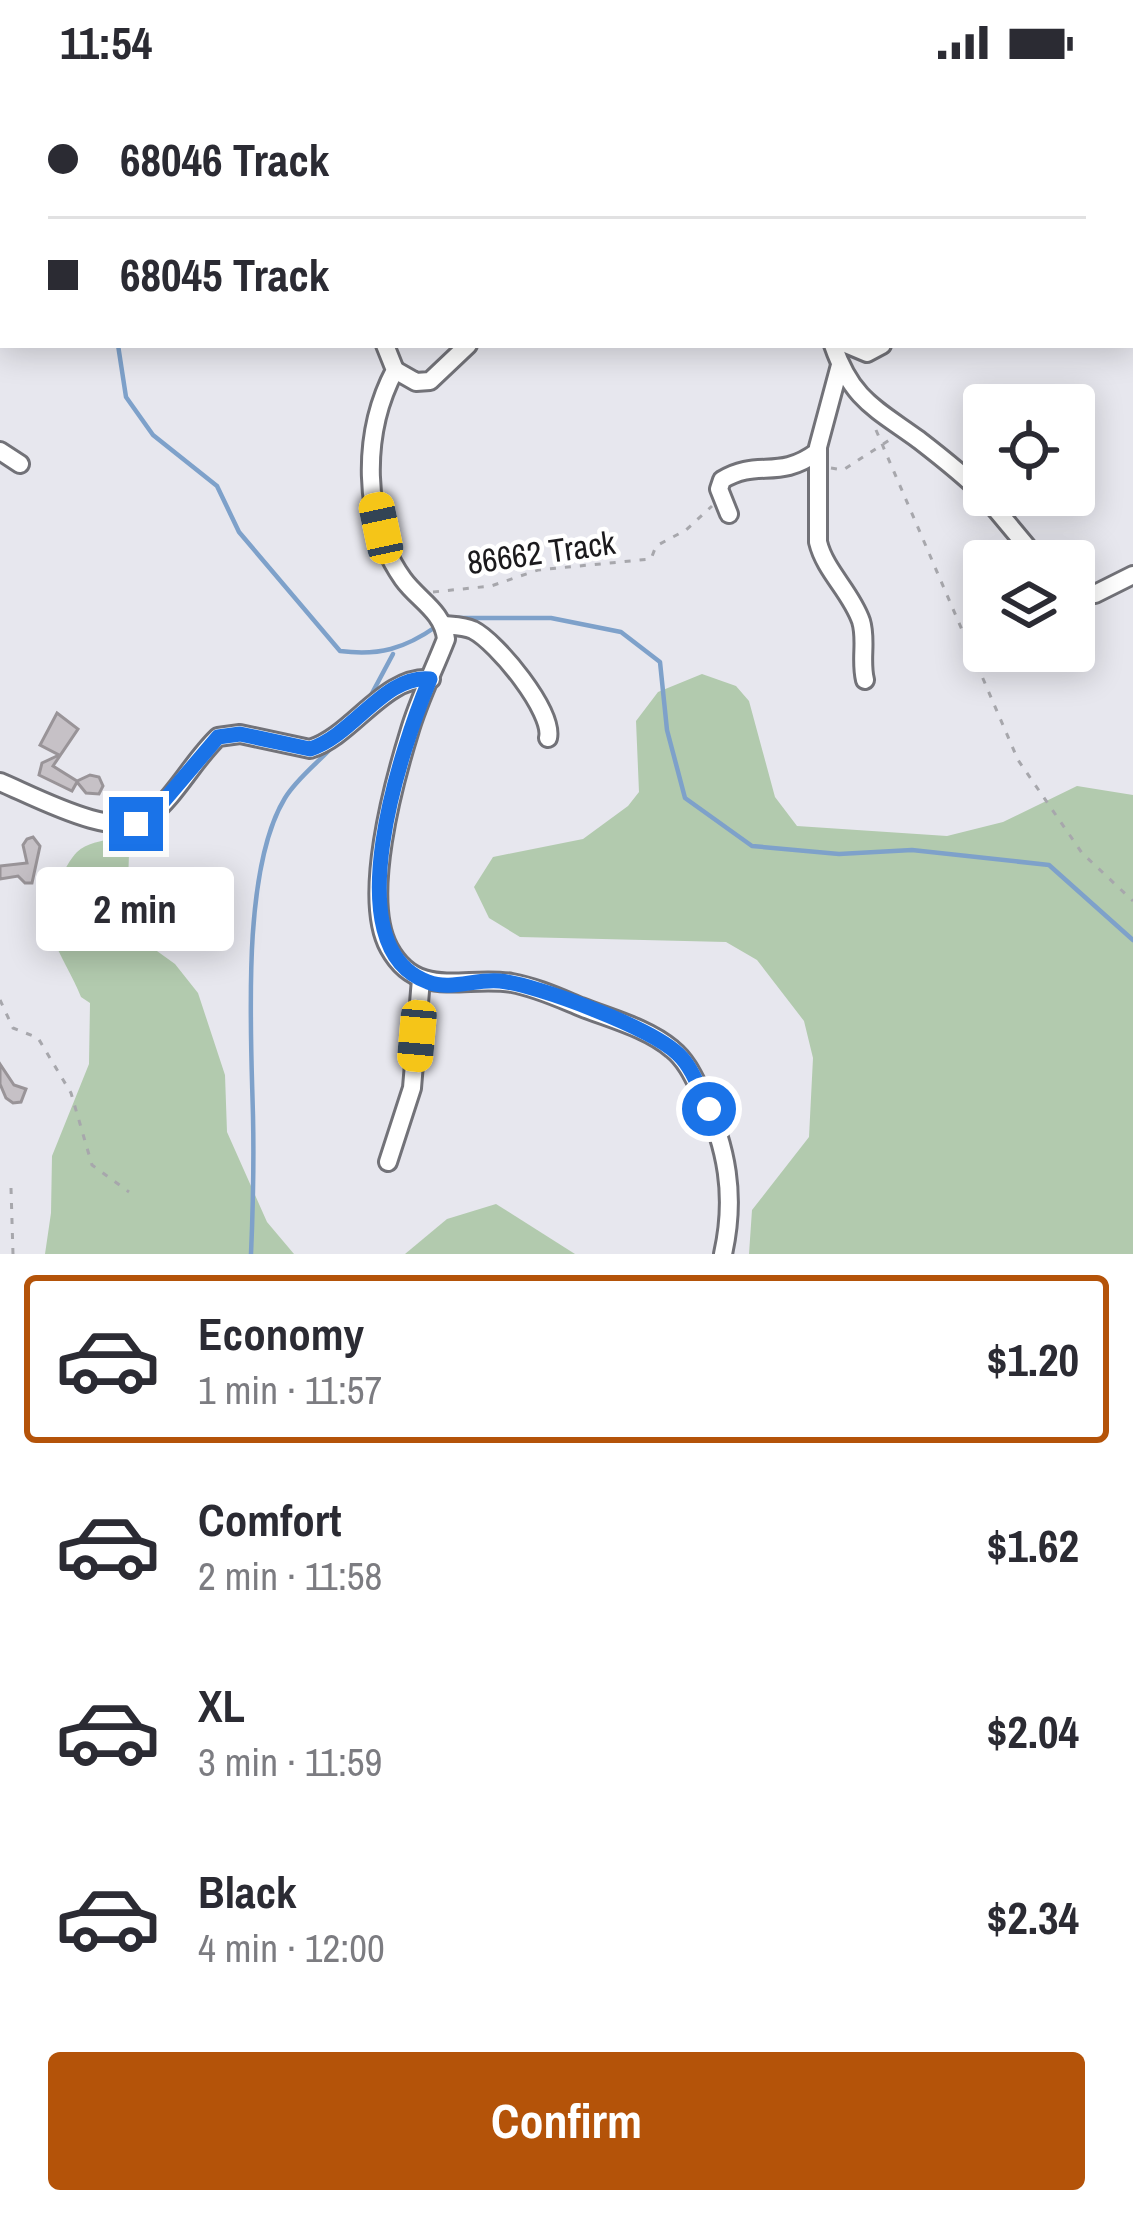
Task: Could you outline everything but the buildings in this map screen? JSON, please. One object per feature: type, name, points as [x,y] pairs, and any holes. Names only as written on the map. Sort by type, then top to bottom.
[{"type":"street","points":[[386,348],[394,370],[373,424],[372,485],[386,548],[399,573],[444,625],[446,639],[410,728],[394,788],[378,898],[387,946],[399,963],[422,979],[443,985],[493,980],[517,983],[635,1028],[676,1051],[700,1090],[728,1162],[723,1254]]},
{"type":"street","points":[[394,370],[416,382],[430,381],[465,348]]},
{"type":"street","points":[[834,348],[867,406],[963,478]]},
{"type":"street","points":[[840,364],[816,461],[818,542],[863,628],[860,663],[865,680]]},
{"type":"street","points":[[0,451],[20,464]]},
{"type":"street","points":[[726,506],[720,482],[738,471],[784,470],[816,461]]},
{"type":"street","points":[[1002,516],[1022,540]]},
{"type":"street","points":[[1095,594],[1133,575]]},
{"type":"street","points":[[444,625],[468,628],[488,641],[547,716],[548,738]]},
{"type":"street","points":[[0,782],[100,821],[129,826],[151,816],[218,737],[240,734],[310,749],[349,727],[406,681],[430,679]]},
{"type":"street","points":[[388,1162],[412,1088],[422,979]]},
{"type":"path","points":[[867,406],[1018,760],[1082,854],[1133,901]]},
{"type":"path","points":[[816,461],[843,470],[907,432]]},
{"type":"path","name":"86662 Track","points":[[422,599],[430,592],[491,586],[538,570],[651,559],[656,546],[726,506]]},
{"type":"path","points":[[0,1000],[13,1028],[38,1039],[71,1093],[92,1165],[129,1192]]},
{"type":"path","points":[[10,1189],[14,1254]]},
{"type":"green space","points":[[702,674],[736,686],[749,701],[775,797],[797,826],[947,836],[1003,822],[1077,786],[1133,795],[1133,1254],[749,1254],[752,1210],[809,1137],[813,1058],[804,1021],[757,960],[726,942],[520,937],[489,918],[474,887],[493,857],[583,839],[628,806],[639,792],[636,721],[658,692]]},
{"type":"green space","points":[[114,838],[129,854],[127,912],[132,933],[175,964],[198,993],[225,1075],[227,1132],[267,1222],[294,1254],[45,1254],[52,1156],[89,1064],[90,1003],[81,997],[55,943],[50,926],[52,903],[77,852]]},
{"type":"green space","points":[[496,1204],[575,1254],[405,1254],[447,1219]]},
{"type":"waterway","points":[[118,348],[126,397],[153,435],[217,486],[239,532],[340,651],[391,649],[437,626]]},
{"type":"waterway","points":[[458,618],[551,618],[621,632],[660,662],[667,730],[685,798],[752,846],[839,854],[912,850],[1049,865],[1133,940]]},
{"type":"waterway","points":[[370,697],[393,654]]},
{"type":"waterway","points":[[251,1254],[252,952],[261,866],[285,798],[335,744]]},
{"type":"route","points":[[136,824],[151,816],[218,737],[240,734],[286,747],[322,746],[406,681],[430,679],[410,728],[383,850],[378,898],[387,946],[399,963],[428,983],[517,983],[635,1028],[676,1051],[709,1109]]}]
